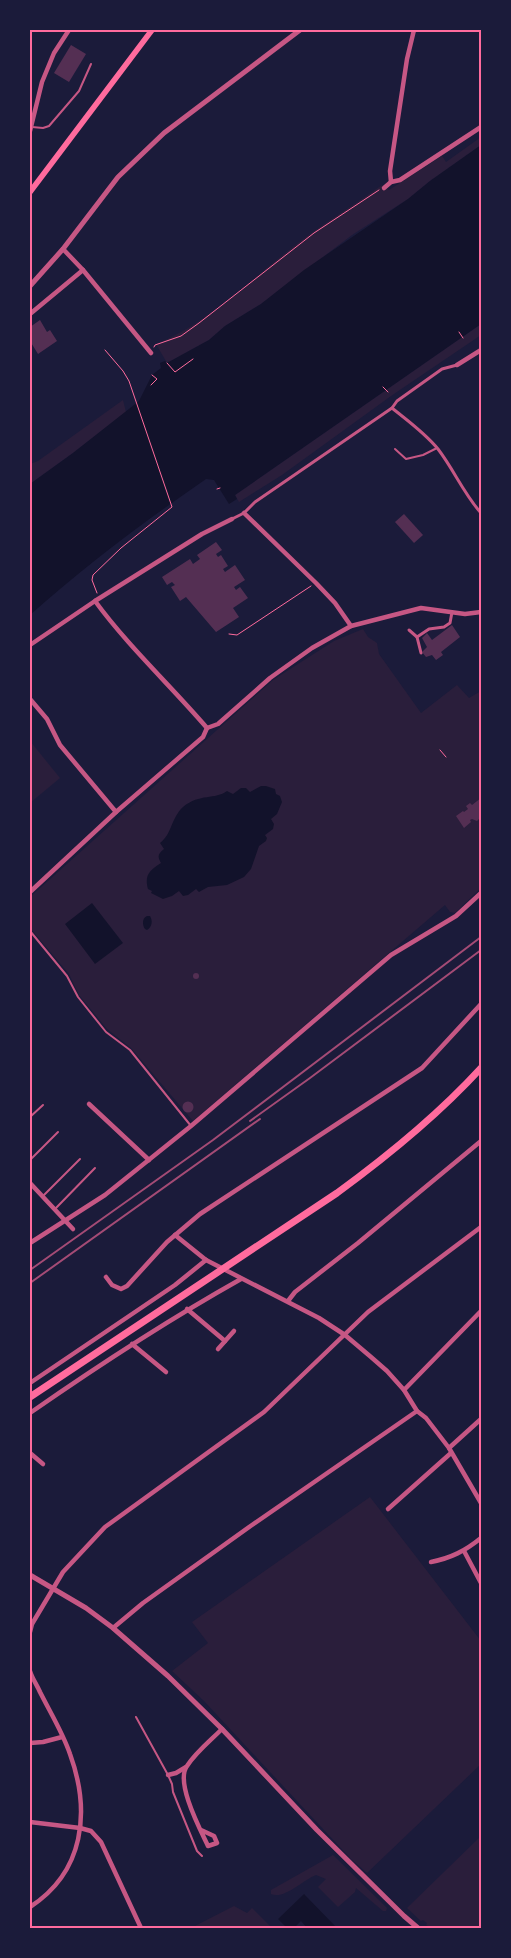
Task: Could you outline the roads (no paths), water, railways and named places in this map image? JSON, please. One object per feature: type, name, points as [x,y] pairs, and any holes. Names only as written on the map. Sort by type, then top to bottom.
[{"type":"main road","points":[[30,192],[152,30]]},
{"type":"main road","points":[[30,1397],[337,1193],[386,1157],[426,1124],[481,1068]]},
{"type":"street","points":[[31,128],[42,82],[54,53],[69,30]]},
{"type":"street","points":[[30,286],[63,249],[118,177],[164,133],[300,30]]},
{"type":"street","points":[[391,182],[390,171],[407,59],[414,30]]},
{"type":"street","points":[[384,188],[391,182],[400,180],[481,127]]},
{"type":"street","points":[[63,249],[83,270],[151,353]]},
{"type":"street","points":[[30,314],[83,270]]},
{"type":"street","points":[[30,644],[94,601],[202,534],[244,513],[255,502],[392,408],[397,401],[442,369],[457,365],[481,350]]},
{"type":"street","points":[[392,408],[425,435],[437,448],[469,499],[481,513]]},
{"type":"street","points":[[244,513],[335,603],[351,626]]},
{"type":"street","points":[[94,601],[121,635],[173,688],[208,728]]},
{"type":"street","points":[[30,892],[116,812],[203,737],[208,728],[218,724],[270,678],[305,653],[351,626],[421,608],[466,615],[481,612]]},
{"type":"street","points":[[417,637],[429,630],[444,627],[450,623],[452,612]]},
{"type":"street","points":[[409,630],[417,637],[421,653]]},
{"type":"street","points":[[30,699],[47,720],[60,745],[116,812]]},
{"type":"street","points":[[30,1243],[105,1195],[191,1126],[391,955],[456,916],[481,893]]},
{"type":"street","points":[[106,1277],[112,1285],[120,1289],[127,1286],[175,1235],[200,1214],[422,1068],[481,1004]]},
{"type":"street","points":[[89,1104],[149,1160]]},
{"type":"street","points":[[288,1301],[295,1292],[358,1243],[481,1141]]},
{"type":"street","points":[[30,1183],[66,1220],[73,1230]]},
{"type":"street","points":[[30,1632],[32,1624],[63,1572],[106,1527],[264,1412],[383,1300],[481,1227]]},
{"type":"street","points":[[175,1235],[206,1260],[288,1301],[345,1335],[387,1371],[450,1450],[481,1503]]},
{"type":"street","points":[[30,1383],[175,1285],[206,1260]]},
{"type":"street","points":[[30,1414],[132,1344],[187,1309],[241,1279]]},
{"type":"street","points":[[187,1309],[225,1341]]},
{"type":"street","points":[[404,1390],[481,1311]]},
{"type":"street","points":[[218,1350],[234,1331]]},
{"type":"street","points":[[132,1344],[166,1372]]},
{"type":"street","points":[[113,1628],[143,1603],[221,1547],[417,1411]]},
{"type":"street","points":[[388,1509],[481,1419]]},
{"type":"street","points":[[30,1453],[43,1464]]},
{"type":"street","points":[[431,1562],[447,1559],[464,1551],[481,1538]]},
{"type":"street","points":[[464,1551],[481,1583]]},
{"type":"street","points":[[30,1575],[86,1608],[113,1628],[168,1676],[222,1729],[317,1830],[418,1928]]},
{"type":"street","points":[[30,1671],[70,1754],[80,1791],[82,1818],[78,1844],[73,1860],[50,1892],[30,1907]]},
{"type":"street","points":[[168,1775],[186,1767],[222,1729]]},
{"type":"street","points":[[30,1743],[62,1737]]},
{"type":"street","points":[[186,1767],[183,1777],[184,1788],[201,1830]]},
{"type":"street","points":[[30,1822],[91,1831],[101,1842],[141,1928]]},
{"type":"lane","points":[[31,128],[48,126],[79,91],[91,64]]},
{"type":"lane","points":[[395,449],[406,459],[423,455],[437,448]]},
{"type":"lane","points":[[30,931],[67,976],[78,997],[106,1032],[130,1050],[191,1126]]},
{"type":"lane","points":[[30,1117],[42,1105]]},
{"type":"lane","points":[[30,1160],[58,1132]]},
{"type":"lane","points":[[30,1152],[34,1156]]},
{"type":"lane","points":[[43,1196],[80,1159]]},
{"type":"lane","points":[[55,1209],[95,1168]]},
{"type":"lane","points":[[136,1717],[168,1775],[197,1851],[202,1856]]},
{"type":"railway","points":[[30,1270],[213,1140],[481,937]]},
{"type":"railway","points":[[250,1121],[481,950]]},
{"type":"railway","points":[[30,1283],[260,1119]]}]
